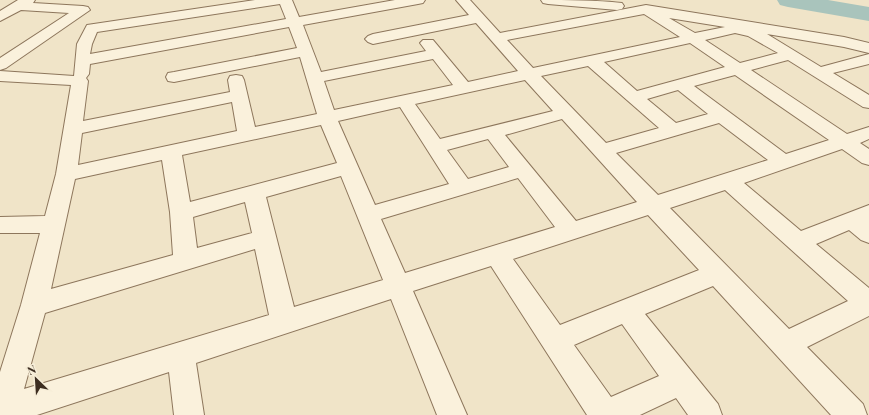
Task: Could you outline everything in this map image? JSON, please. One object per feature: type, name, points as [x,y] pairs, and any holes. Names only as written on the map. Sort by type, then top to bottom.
[{"type":"street","points":[[178,0],[178,15]]},
{"type":"street","points":[[92,28],[178,15],[225,4],[284,0],[306,51],[328,118],[452,415]]},
{"type":"street","points":[[173,60],[228,34],[295,23],[354,6],[418,0]]},
{"type":"street","points":[[463,0],[565,113],[852,415]]},
{"type":"street","points":[[548,0],[646,9],[740,26],[844,42],[869,48]]},
{"type":"street","points":[[0,16],[23,3],[87,5]]},
{"type":"street","points":[[225,4],[228,34]]},
{"type":"street","points":[[2,413],[34,306],[66,174],[83,60],[84,41],[92,28],[87,5]]},
{"type":"street","points":[[0,65],[87,5]]},
{"type":"street","points":[[354,6],[388,63]]},
{"type":"street","points":[[496,38],[646,9],[692,38],[869,158]]},
{"type":"street","points":[[373,39],[478,18]]},
{"type":"street","points":[[66,174],[405,102],[692,38],[735,30],[740,26]]},
{"type":"street","points":[[740,26],[869,103]]},
{"type":"street","points":[[418,30],[465,88]]},
{"type":"street","points":[[844,42],[869,54]]},
{"type":"street","points":[[83,60],[173,60],[232,65],[306,51]]},
{"type":"street","points":[[315,78],[436,54]]},
{"type":"street","points":[[633,97],[790,55]]},
{"type":"street","points":[[819,72],[869,59]]},
{"type":"street","points":[[173,60],[176,108]]},
{"type":"street","points":[[591,60],[674,131]]},
{"type":"street","points":[[232,65],[248,136]]},
{"type":"street","points":[[0,76],[80,81]]},
{"type":"street","points":[[680,84],[785,162]]},
{"type":"street","points":[[72,128],[239,95]]},
{"type":"street","points":[[405,102],[463,188]]},
{"type":"street","points":[[435,147],[565,113]]},
{"type":"street","points":[[602,151],[722,116]]},
{"type":"street","points":[[493,132],[570,230]]},
{"type":"street","points":[[2,413],[651,204],[728,181],[869,133]]},
{"type":"street","points":[[171,152],[181,212],[186,261]]},
{"type":"street","points":[[181,212],[349,167]]},
{"type":"street","points":[[369,215],[522,170]]},
{"type":"street","points":[[728,181],[869,304],[784,344]]},
{"type":"street","points":[[254,193],[284,322]]},
{"type":"street","points":[[797,242],[860,217],[869,234]]},
{"type":"street","points":[[0,225],[54,224]]},
{"type":"street","points":[[34,306],[264,238]]},
{"type":"street","points":[[496,254],[606,415],[680,380]]},
{"type":"street","points":[[554,340],[718,273]]},
{"type":"street","points":[[626,311],[707,415]]},
{"type":"street","points":[[181,355],[189,415]]},
{"type":"waterway","points":[[788,0],[869,14]]}]
